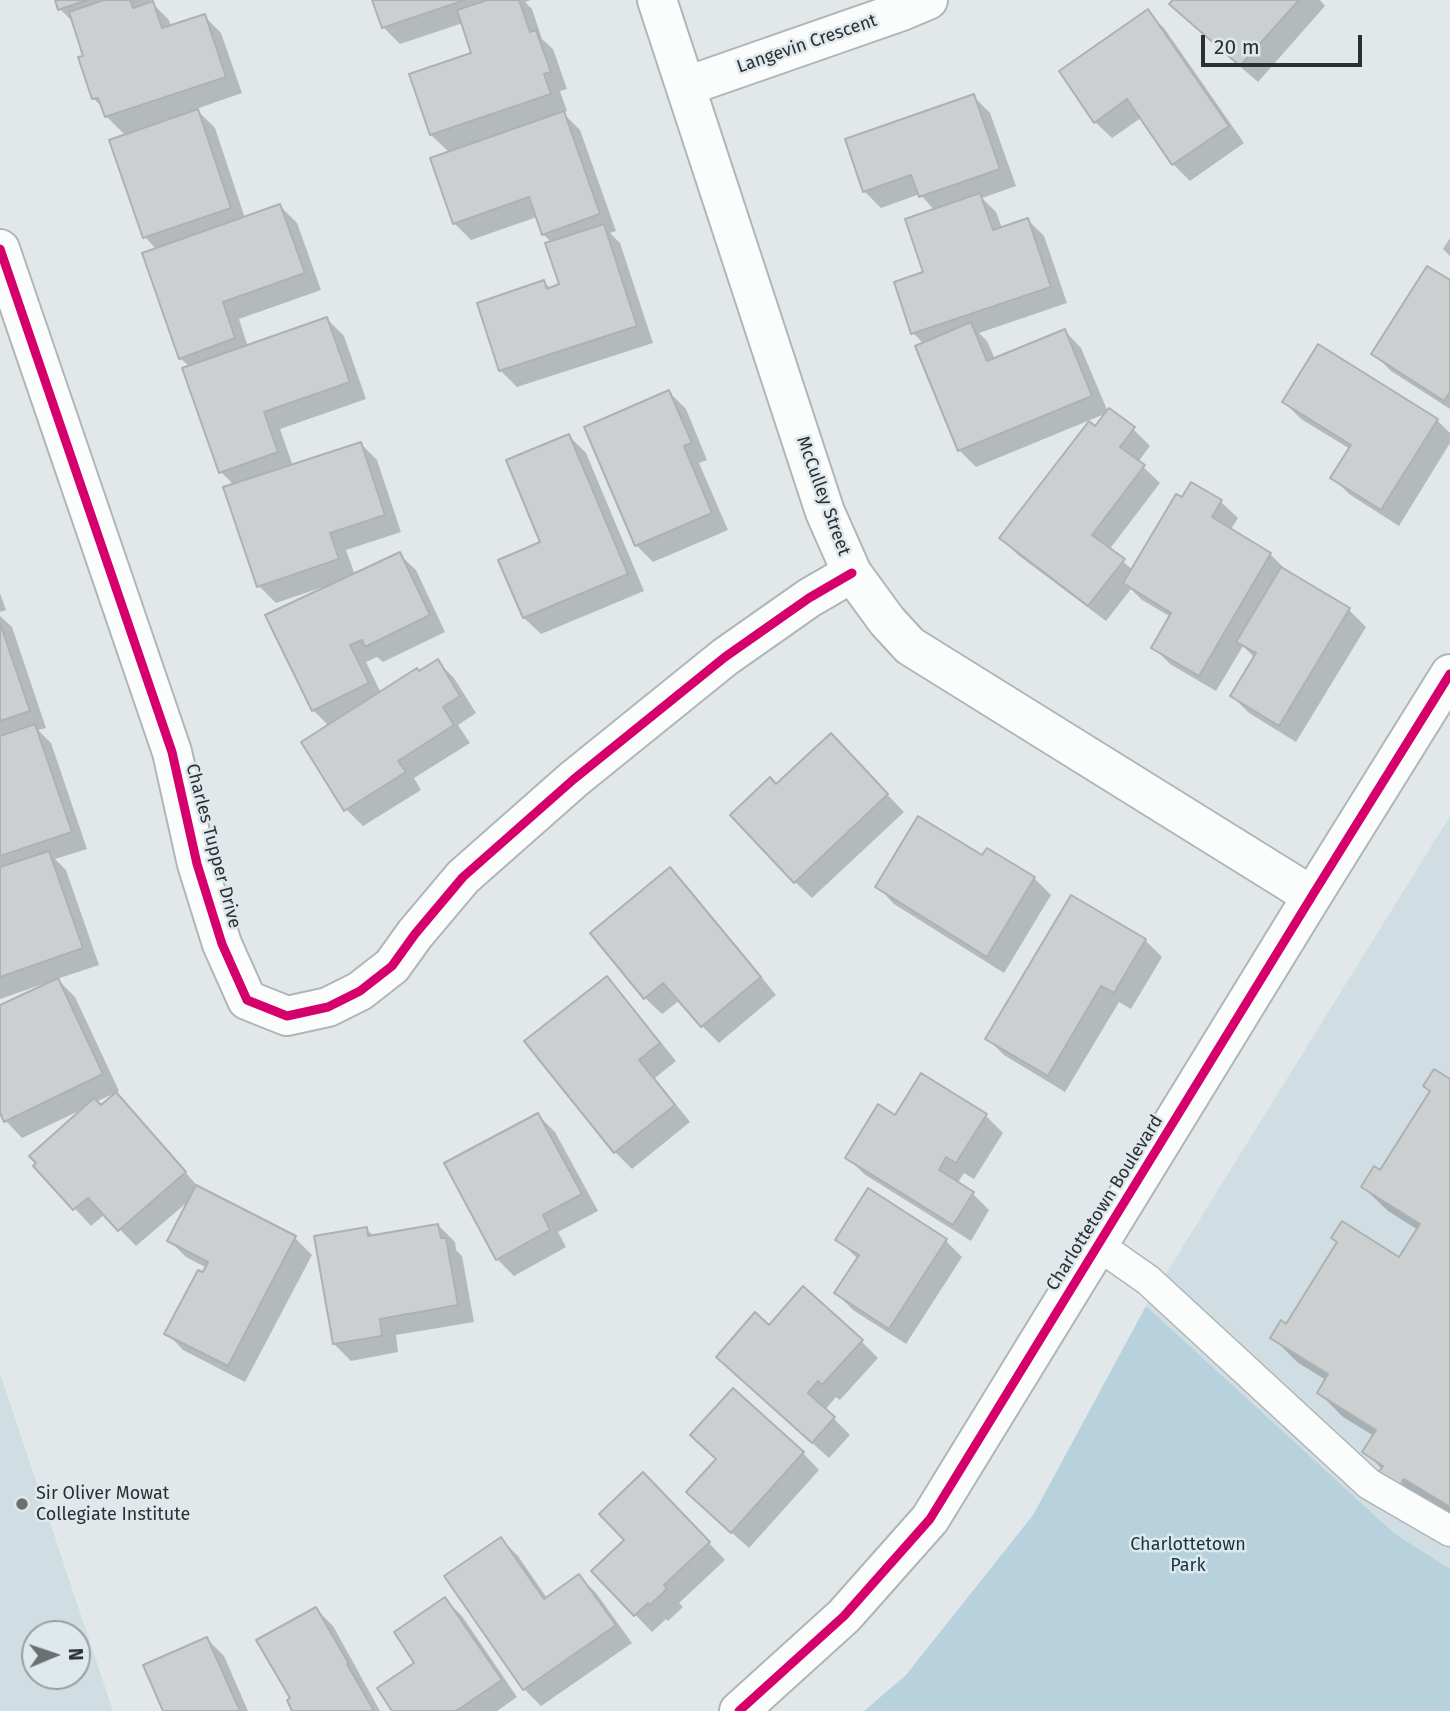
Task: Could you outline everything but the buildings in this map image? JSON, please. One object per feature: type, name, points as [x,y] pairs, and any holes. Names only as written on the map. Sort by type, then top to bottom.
[{"type":"street","name":"McCulley Street","points":[[657,0],[825,512],[852,573],[887,621],[910,646],[1312,896]]},
{"type":"street","name":"Langevin Crescent","points":[[687,86],[902,12],[928,0]]},
{"type":"street","name":"Charles Tupper Drive","points":[[0,248],[172,752],[197,864],[222,944],[247,1000],[287,1016],[328,1007],[360,991],[392,966],[463,877],[574,779],[725,657],[809,598],[852,573]]},
{"type":"street","name":"Charlottetown Boulevard","points":[[739,1711],[845,1616],[930,1518],[1450,674]]},
{"type":"lane","points":[[1098,1245],[1148,1280],[1369,1484],[1450,1531]]},
{"type":"shaded area","points":[[1450,816],[1450,1569],[1394,1533],[1146,1306]]},
{"type":"shaded area","name":"Sir Oliver Mowat Collegiate Institute","points":[[0,1373],[83,1620],[21,1620],[21,1690],[91,1690],[91,1645],[113,1711],[0,1711]]},
{"type":"green space","name":"Charlottetown Park","points":[[1146,1306],[1394,1533],[1450,1569],[1450,1711],[864,1711],[906,1675],[1033,1515]]},
{"type":"cycle path","points":[[0,249],[172,752],[197,864],[222,944],[247,1000],[287,1016],[328,1007],[360,991],[392,966],[463,877],[574,779],[725,657],[809,598],[852,573]]},
{"type":"cycle path","points":[[739,1711],[844,1616],[930,1519],[1450,674]]},
{"type":"place","name":"Sir Oliver Mowat Collegiate Institute","points":[[22,1504]]}]
